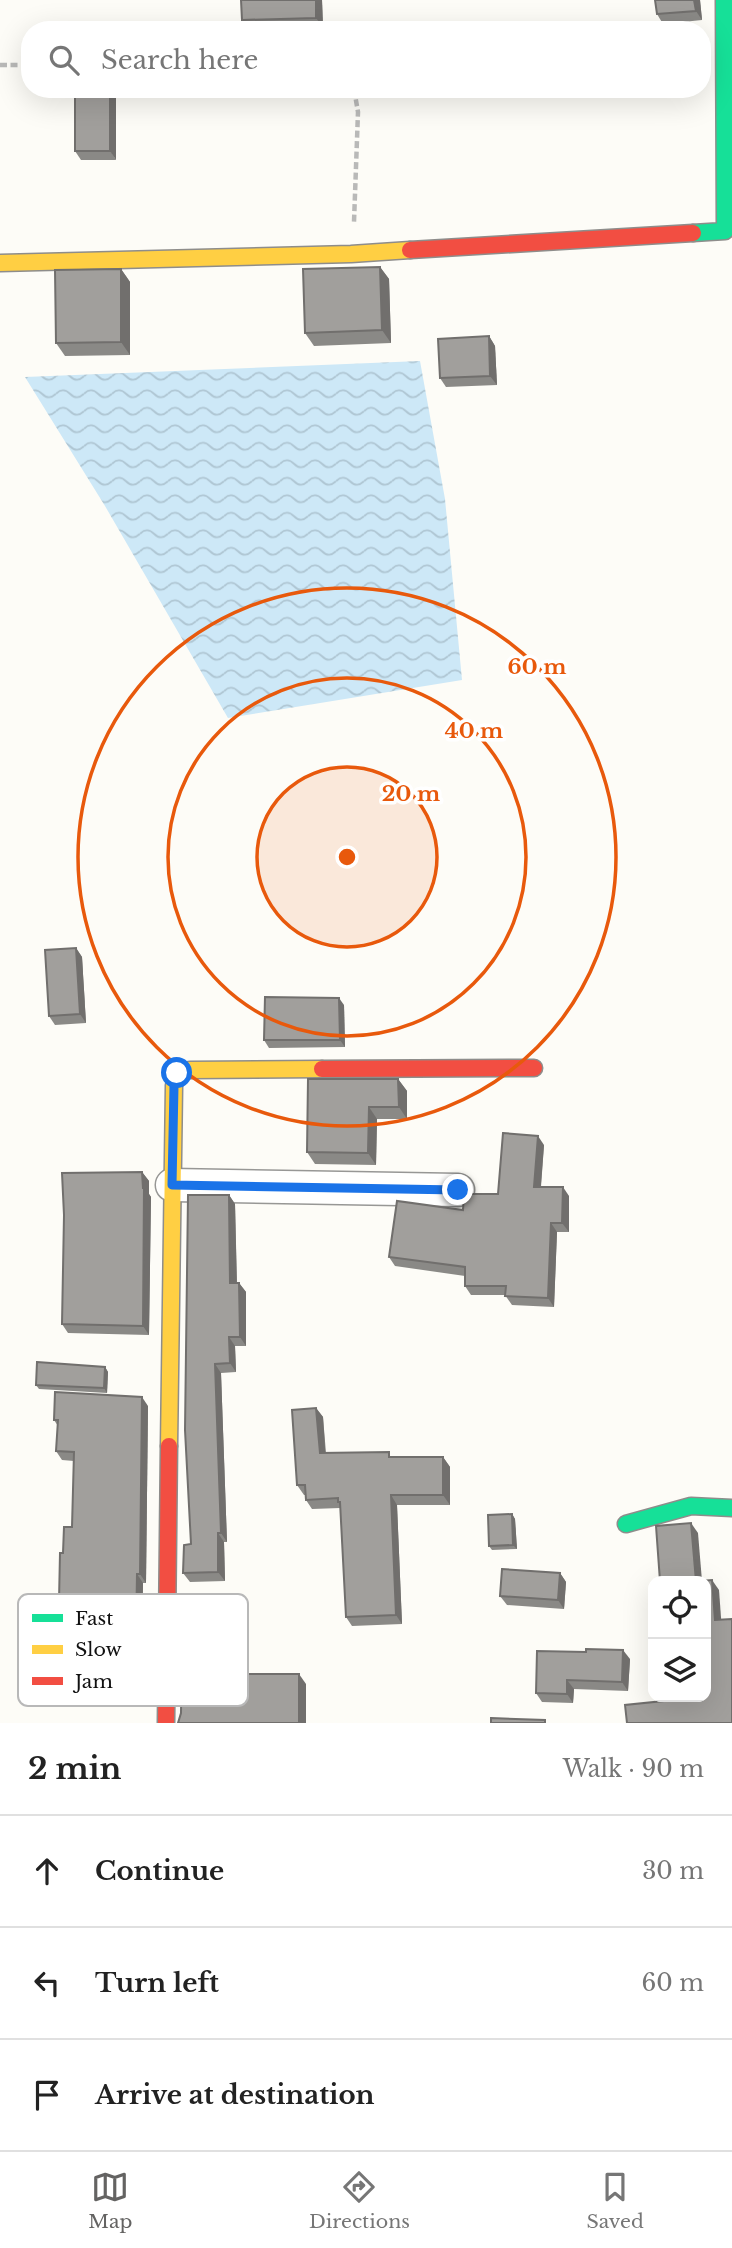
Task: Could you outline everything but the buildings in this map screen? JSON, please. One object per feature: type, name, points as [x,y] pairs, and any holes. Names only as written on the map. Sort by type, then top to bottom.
[{"type":"street","points":[[0,263],[351,254],[729,227],[724,0]]},
{"type":"street","points":[[167,1594],[172,1185],[174,1086],[177,1073],[190,1070],[534,1068]]},
{"type":"street","points":[[172,1185],[458,1190]]},
{"type":"street","points":[[626,1524],[691,1506],[732,1508]]},
{"type":"path","points":[[0,65],[21,65]]},
{"type":"path","points":[[351,254],[357,184],[358,112],[356,98]]},
{"type":"water","points":[[420,361],[445,499],[462,680],[228,718],[105,506],[25,377]]},
{"type":"traffic: fast","points":[[693,233],[725,231],[724,0]]},
{"type":"traffic: fast","points":[[626,1524],[691,1506],[732,1508]]},
{"type":"traffic: slow","points":[[0,263],[351,254],[410,250]]},
{"type":"traffic: slow","points":[[169,1446],[174,1086],[177,1073],[190,1070],[322,1069]]},
{"type":"traffic: jam","points":[[410,250],[693,233]]},
{"type":"traffic: jam","points":[[322,1069],[534,1068]]},
{"type":"traffic: jam","points":[[167,1594],[169,1446]]},
{"type":"traffic: jam","points":[[166,1706],[166,1723]]},
{"type":"route","points":[[177,1073],[174,1086],[172,1185],[458,1190]]}]
